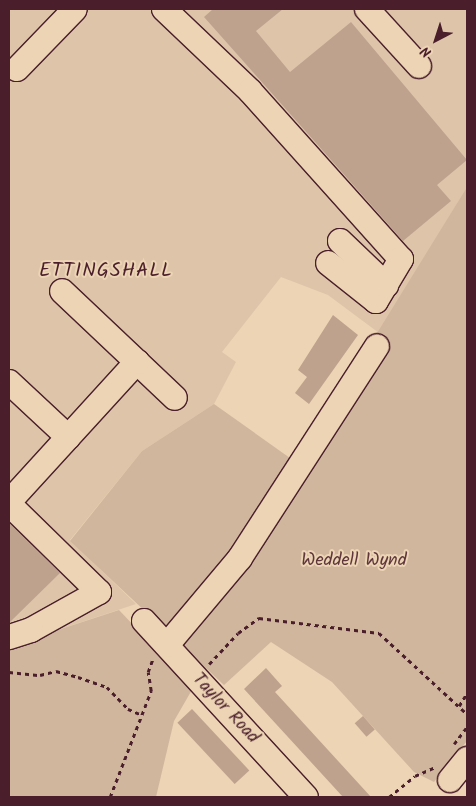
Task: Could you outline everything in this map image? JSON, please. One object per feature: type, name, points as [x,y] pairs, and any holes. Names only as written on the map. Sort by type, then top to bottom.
[{"type":"street","points":[[11,69],[75,9]]},
{"type":"street","points":[[164,9],[250,91],[401,259],[376,301],[328,263]]},
{"type":"street","points":[[367,9],[420,66]]},
{"type":"street","points":[[340,241],[386,285]]},
{"type":"street","points":[[62,291],[175,398]]},
{"type":"street","points":[[167,645],[240,558],[377,346]]},
{"type":"street","points":[[9,636],[31,630],[99,592],[9,503],[137,362]]},
{"type":"street","points":[[9,382],[68,437]]},
{"type":"street","name":"Taylor Road","points":[[144,621],[306,797]]},
{"type":"street","points":[[446,770],[459,753]]},
{"type":"path","points":[[196,678],[238,633],[259,618],[379,633],[467,714]]},
{"type":"path","points":[[110,797],[150,691],[151,664],[167,645]]},
{"type":"path","points":[[9,672],[40,675],[56,672],[78,677],[108,688],[128,709],[142,715]]},
{"type":"path","points":[[459,706],[467,694]]},
{"type":"path","points":[[459,753],[467,727]]},
{"type":"path","points":[[389,797],[446,770]]},
{"type":"shaded area","points":[[9,9],[467,9],[467,187],[379,333],[328,295],[281,277],[222,352],[236,362],[214,404],[142,451],[70,540],[136,604],[9,646]]},
{"type":"green space","name":"Weddell Wynd","points":[[467,187],[467,741],[434,782],[414,772],[332,682],[271,642],[224,685],[70,541],[142,451],[214,404],[297,463]]},
{"type":"green space","points":[[119,610],[193,688],[174,721],[156,797],[9,797],[9,646]]},
{"type":"building","points":[[213,9],[283,9],[256,31],[290,72],[351,22],[467,160],[437,185],[451,201],[403,241],[204,17]]},
{"type":"building","points":[[333,315],[358,335],[309,404],[295,393],[307,377],[298,370]]},
{"type":"building","points":[[9,523],[60,573],[9,623]]},
{"type":"building","points":[[266,668],[282,686],[275,692],[371,797],[343,797],[244,689]]},
{"type":"building","points":[[192,709],[249,770],[235,784],[177,723]]},
{"type":"building","points":[[363,716],[375,730],[367,737],[355,723]]},
{"type":"district","name":"ETTINGSHALL","points":[[106,271]]}]
